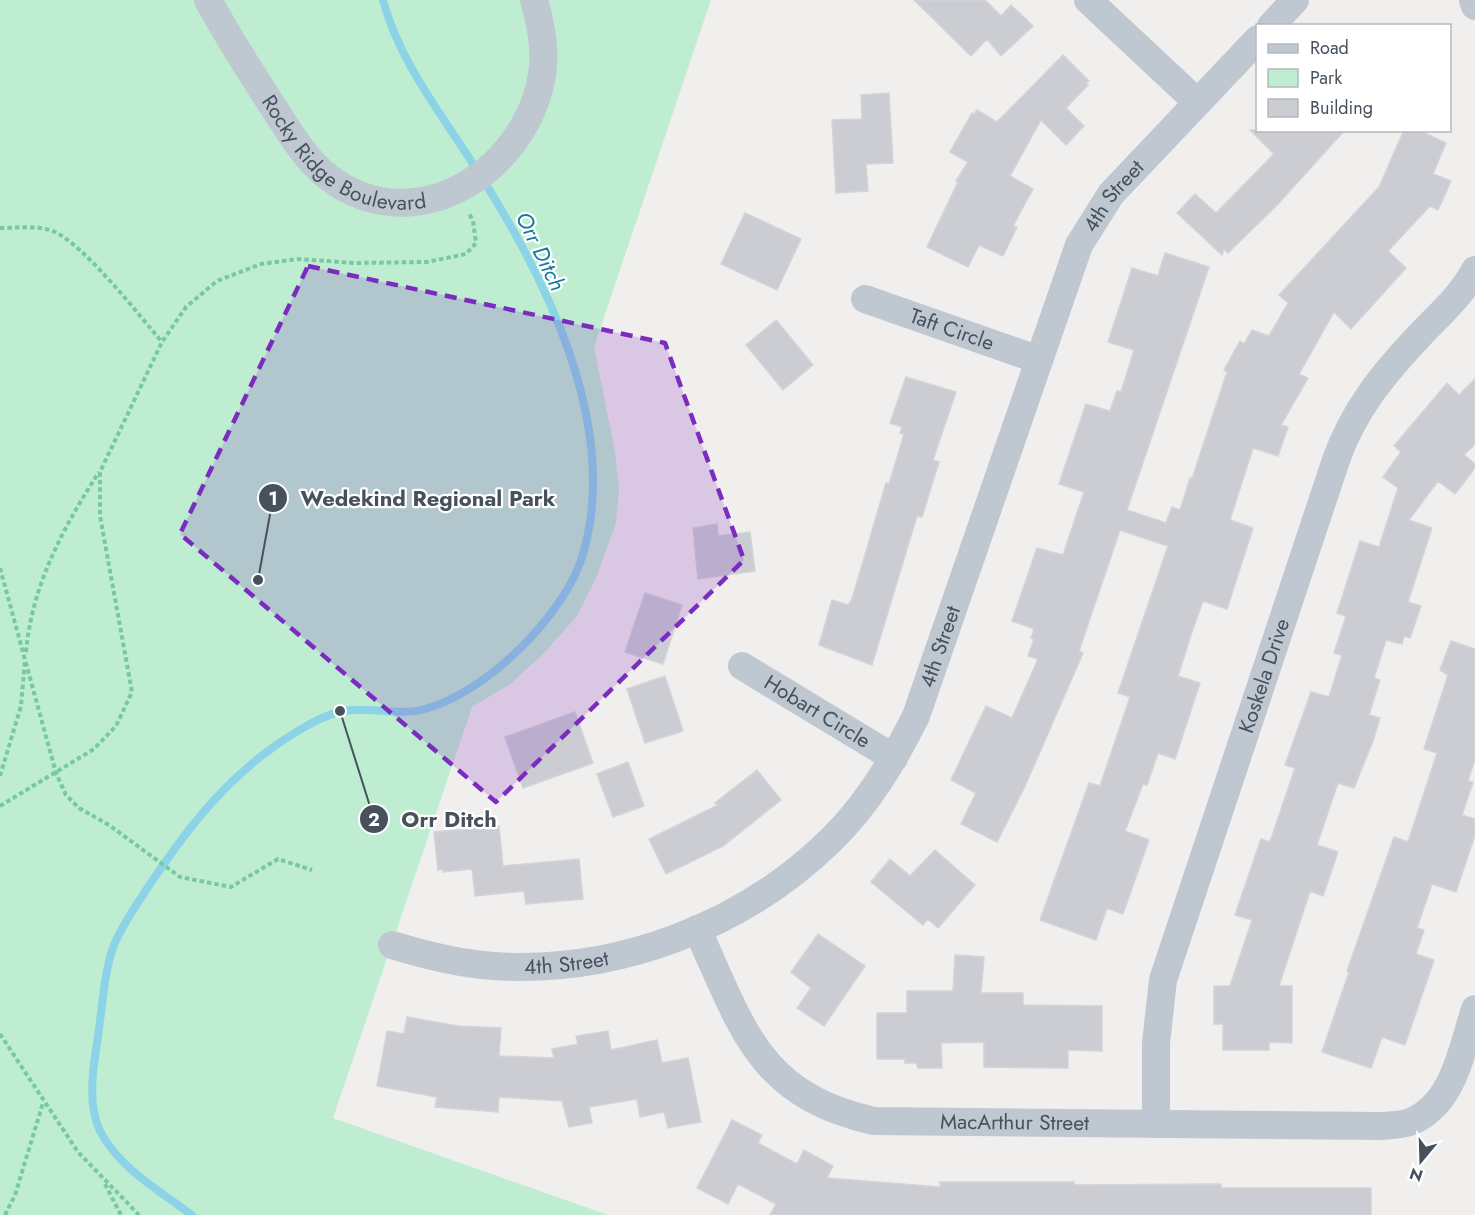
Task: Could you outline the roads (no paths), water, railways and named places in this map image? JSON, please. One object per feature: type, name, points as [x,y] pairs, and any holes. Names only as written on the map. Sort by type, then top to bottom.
[{"type":"street","name":"Rocky Ridge Boulevard","points":[[208,0],[230,40],[300,148],[329,177],[360,194],[394,201],[432,201],[469,185],[497,163],[516,138],[535,101],[543,67],[543,33],[534,0]]},
{"type":"street","points":[[1088,0],[1197,102]]},
{"type":"street","points":[[1273,24],[1295,0]]},
{"type":"street","points":[[1473,0],[1475,6]]},
{"type":"street","name":"4th Street","points":[[392,945],[455,961],[492,966],[534,968],[577,964],[622,956],[697,929],[749,903],[805,864],[858,810],[894,758],[920,707],[1079,245],[1111,194],[1256,40]]},
{"type":"street","name":"Koskela Drive","points":[[1156,1124],[1157,1023],[1166,969],[1335,460],[1355,414],[1370,392],[1390,367],[1457,296],[1475,270]]},
{"type":"street","name":"Taft Circle","points":[[865,299],[1039,360]]},
{"type":"street","name":"Hobart Circle","points":[[742,666],[894,758]]},
{"type":"street","name":"MacArthur Street","points":[[697,929],[749,1040],[767,1066],[791,1087],[818,1104],[844,1114],[885,1121],[1382,1126],[1409,1122],[1429,1112],[1449,1085],[1475,1009]]},
{"type":"waterway","name":"Orr Ditch","points":[[192,1215],[129,1168],[108,1144],[96,1120],[92,1097],[94,1060],[108,966],[114,945],[122,929],[188,831],[216,798],[271,748],[310,724],[339,712],[349,710],[404,712],[425,709],[449,700],[497,669],[542,625],[574,577],[583,554],[592,504],[592,453],[583,402],[569,350],[549,300],[499,206],[410,65],[399,44],[383,0]]},
{"type":"place","name":"Wedekind Regional Park","points":[[258,580]]},
{"type":"place","name":"Orr Ditch","points":[[340,711]]}]
